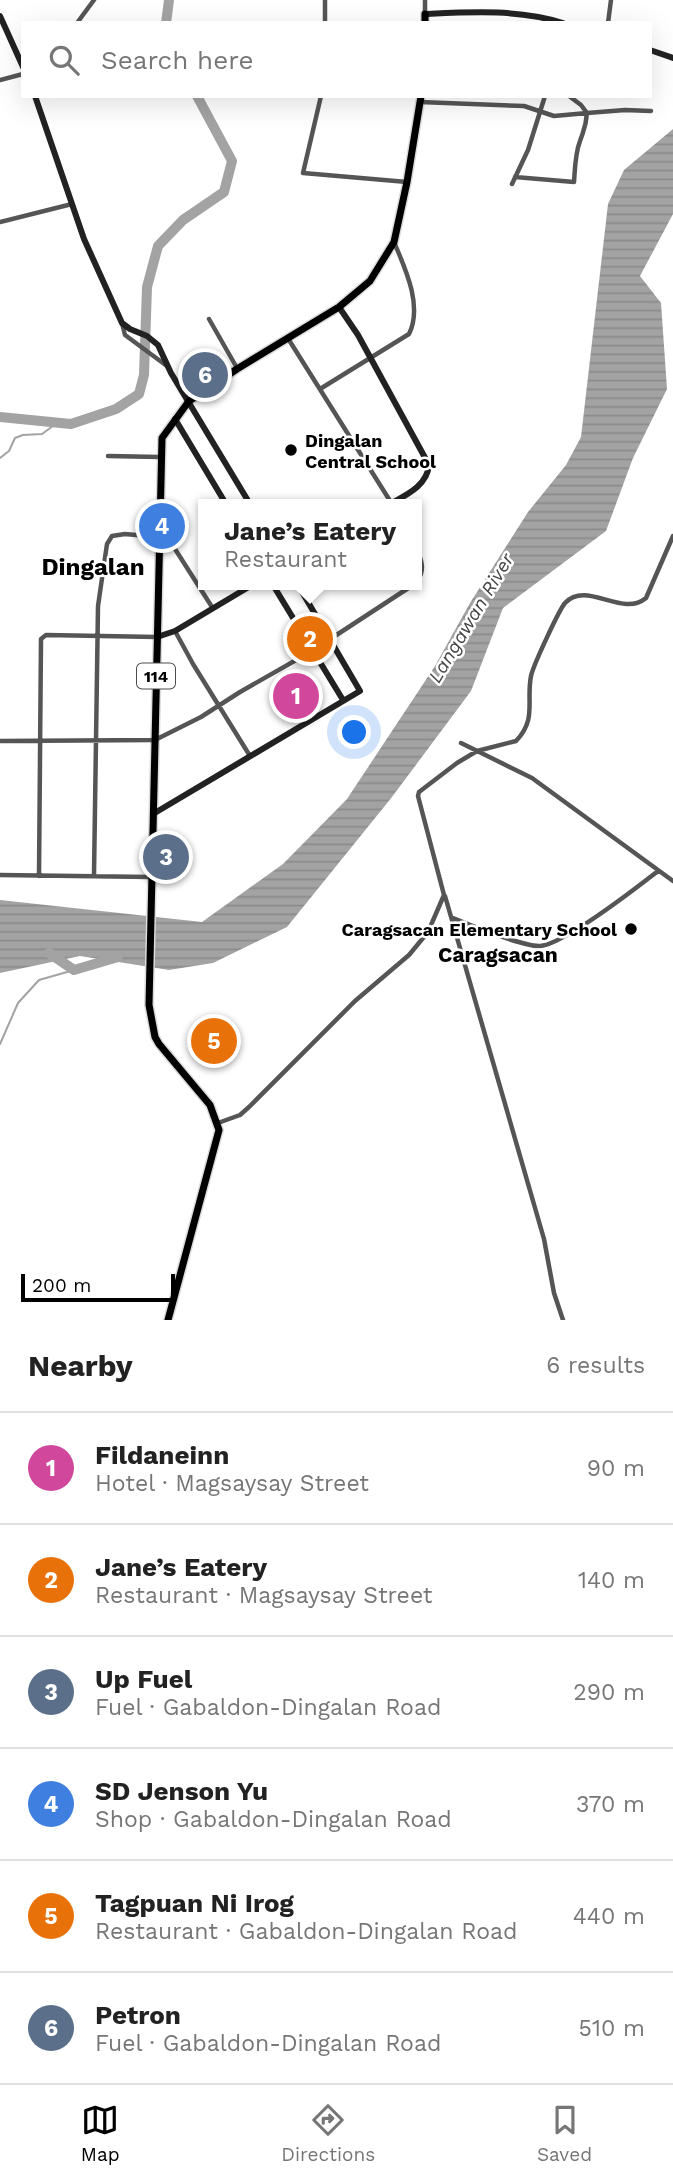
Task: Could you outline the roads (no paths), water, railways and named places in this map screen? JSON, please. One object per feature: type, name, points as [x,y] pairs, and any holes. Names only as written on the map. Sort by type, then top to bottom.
[{"type":"main road","points":[[425,14],[425,21]]},
{"type":"main road","name":"114","points":[[218,1123],[205,1097],[155,1037],[149,1005],[162,438],[189,401],[356,296],[370,281],[394,242],[420,99]]},
{"type":"main road","points":[[168,1320],[216,1145],[218,1123]]},
{"type":"street","points":[[78,21],[94,0]]},
{"type":"street","points":[[325,0],[325,21]]},
{"type":"street","points":[[425,0],[425,14],[478,12],[548,20]]},
{"type":"street","points":[[608,21],[611,0]]},
{"type":"street","points":[[0,16],[21,63]]},
{"type":"street","points":[[652,51],[673,58]]},
{"type":"street","points":[[0,80],[21,75]]},
{"type":"street","points":[[36,98],[83,239],[124,332],[129,339],[167,367]]},
{"type":"street","points":[[321,98],[303,173],[407,182]]},
{"type":"street","points":[[512,184],[528,150],[544,98]]},
{"type":"street","points":[[515,177],[574,182],[580,141],[586,131],[587,113],[572,98]]},
{"type":"street","points":[[420,99],[524,106],[554,116],[625,110],[651,111]]},
{"type":"street","points":[[0,222],[72,203]]},
{"type":"street","points":[[320,389],[409,334],[413,327],[411,288],[394,242]]},
{"type":"street","points":[[339,307],[429,465],[420,485],[399,499]]},
{"type":"street","points":[[209,319],[237,369]]},
{"type":"street","points":[[122,323],[158,345],[167,367],[247,499]]},
{"type":"street","points":[[289,340],[388,499]]},
{"type":"street","points":[[175,419],[223,499]]},
{"type":"street","points":[[108,456],[160,457]]},
{"type":"street","points":[[94,875],[98,606],[107,544],[112,537],[125,534],[168,538],[198,586]]},
{"type":"street","points":[[563,1320],[554,1293],[544,1239],[418,796],[419,792],[457,763],[477,751],[516,741],[529,719],[534,666],[561,609],[576,596],[591,596],[627,605],[641,603],[646,598],[673,536]]},
{"type":"street","points":[[200,590],[212,607]]},
{"type":"street","points":[[38,876],[41,639],[46,635],[157,637],[175,631],[242,590]]},
{"type":"street","points":[[276,590],[343,700]]},
{"type":"street","points":[[153,814],[360,691],[301,590]]},
{"type":"street","points":[[0,741],[155,740],[181,728],[312,651],[405,590]]},
{"type":"street","points":[[175,631],[250,756]]},
{"type":"street","points":[[461,743],[532,778],[673,881]]},
{"type":"street","points":[[452,918],[529,944],[543,946],[590,920],[659,871]]},
{"type":"street","points":[[0,875],[151,877]]},
{"type":"street","points":[[218,1123],[240,1115],[355,1001],[409,955],[428,932],[444,895]]},
{"type":"water","points":[[673,129],[673,214],[640,276],[661,303],[667,389],[633,458],[606,531],[503,608],[471,691],[392,797],[287,927],[213,963],[169,970],[80,956],[0,973],[0,900],[202,922],[283,864],[347,799],[435,666],[470,603],[528,512],[566,465],[581,437],[608,204],[624,170]]},
{"type":"waterway","points":[[166,21],[169,0]]},
{"type":"waterway","points":[[0,417],[71,424],[116,409],[139,394],[144,375],[147,287],[158,246],[183,220],[224,192],[232,161],[198,98]]},
{"type":"waterway","points":[[0,458],[9,451],[15,438],[42,434],[57,423]]},
{"type":"waterway","name":"Langawan River","points":[[49,953],[74,970],[118,957]]},
{"type":"waterway","points":[[0,1044],[18,1003],[39,980],[74,970]]},
{"type":"place","name":"Petron","points":[[205,375]]},
{"type":"place","name":"Dingalan Central School","points":[[291,450]]},
{"type":"place","name":"SD Jenson Yu","points":[[162,526]]},
{"type":"place","name":"Jane’s Eatery","points":[[310,639]]},
{"type":"place","name":"Fildaneinn","points":[[296,696]]},
{"type":"place","name":"Up Fuel","points":[[166,857]]},
{"type":"place","name":"Caragsacan Elementary School","points":[[631,929]]},
{"type":"place","name":"Tagpuan Ni Irog","points":[[214,1041]]},
{"type":"district","name":"Dingalan","points":[[93,567]]},
{"type":"district","name":"Caragsacan","points":[[498,954]]}]
